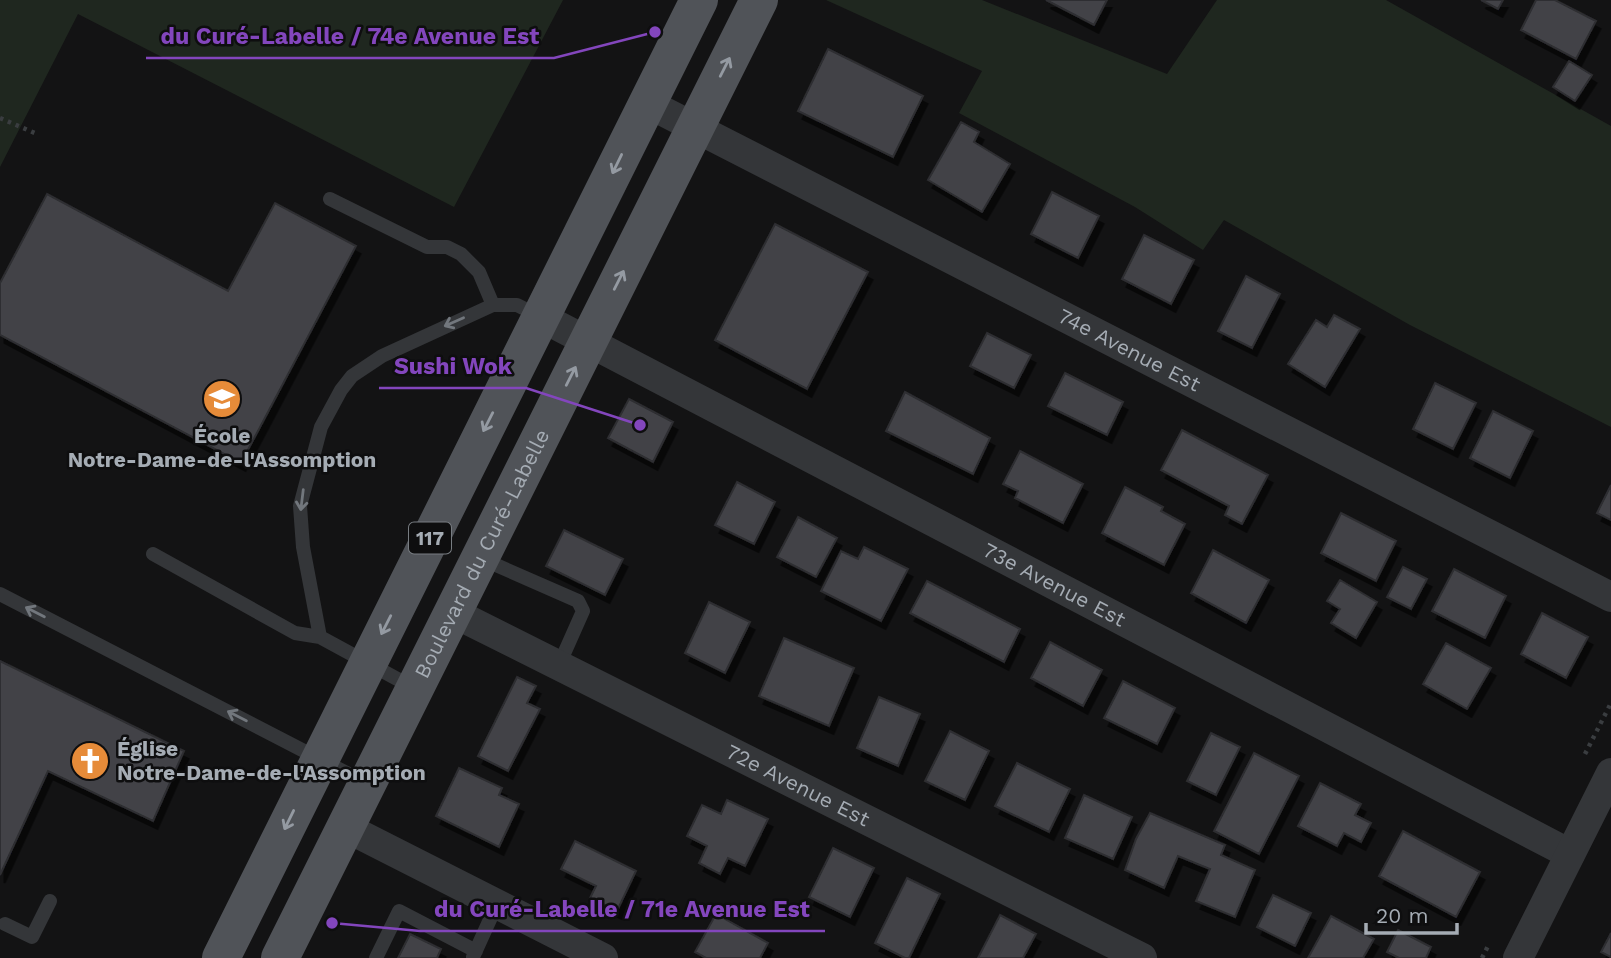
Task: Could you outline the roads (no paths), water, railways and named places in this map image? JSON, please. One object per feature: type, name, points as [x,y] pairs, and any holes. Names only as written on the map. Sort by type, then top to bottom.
[{"type":"main road","name":"117","points":[[221,958],[699,0]]},
{"type":"main road","name":"Boulevard du Curé-Labelle","points":[[280,958],[759,0]]},
{"type":"street","name":"74e Avenue Est","points":[[647,103],[1611,597]]},
{"type":"street","name":"73e Avenue Est","points":[[541,317],[1570,854]]},
{"type":"street","name":"72e Avenue Est","points":[[452,612],[1142,958]]},
{"type":"street","points":[[1517,958],[1611,773]]},
{"type":"street","points":[[345,827],[603,958]]},
{"type":"lane","points":[[330,199],[427,247],[447,247],[461,254],[480,272],[493,306]]},
{"type":"lane","points":[[320,638],[303,547],[300,506],[312,455],[330,405],[352,376],[365,365],[493,306],[517,305],[541,317]]},
{"type":"lane","points":[[153,554],[295,633],[320,638],[414,688]]},
{"type":"lane","points":[[479,558],[578,601],[583,611],[579,626],[559,665]]},
{"type":"lane","points":[[0,594],[366,783]]},
{"type":"lane","points":[[2,926],[32,937],[50,901]]},
{"type":"lane","points":[[376,958],[399,911],[474,954],[497,904]]},
{"type":"place","name":"du Curé-Labelle / 74e Avenue Est","points":[[655,32]]},
{"type":"place","name":"École Notre-Dame-de-l'Assomption","points":[[222,399]]},
{"type":"place","name":"Sushi Wok","points":[[640,425]]},
{"type":"place","name":"Église Notre-Dame-de-l'Assomption","points":[[90,761]]},
{"type":"place","name":"du Curé-Labelle / 71e Avenue Est","points":[[332,923]]}]
